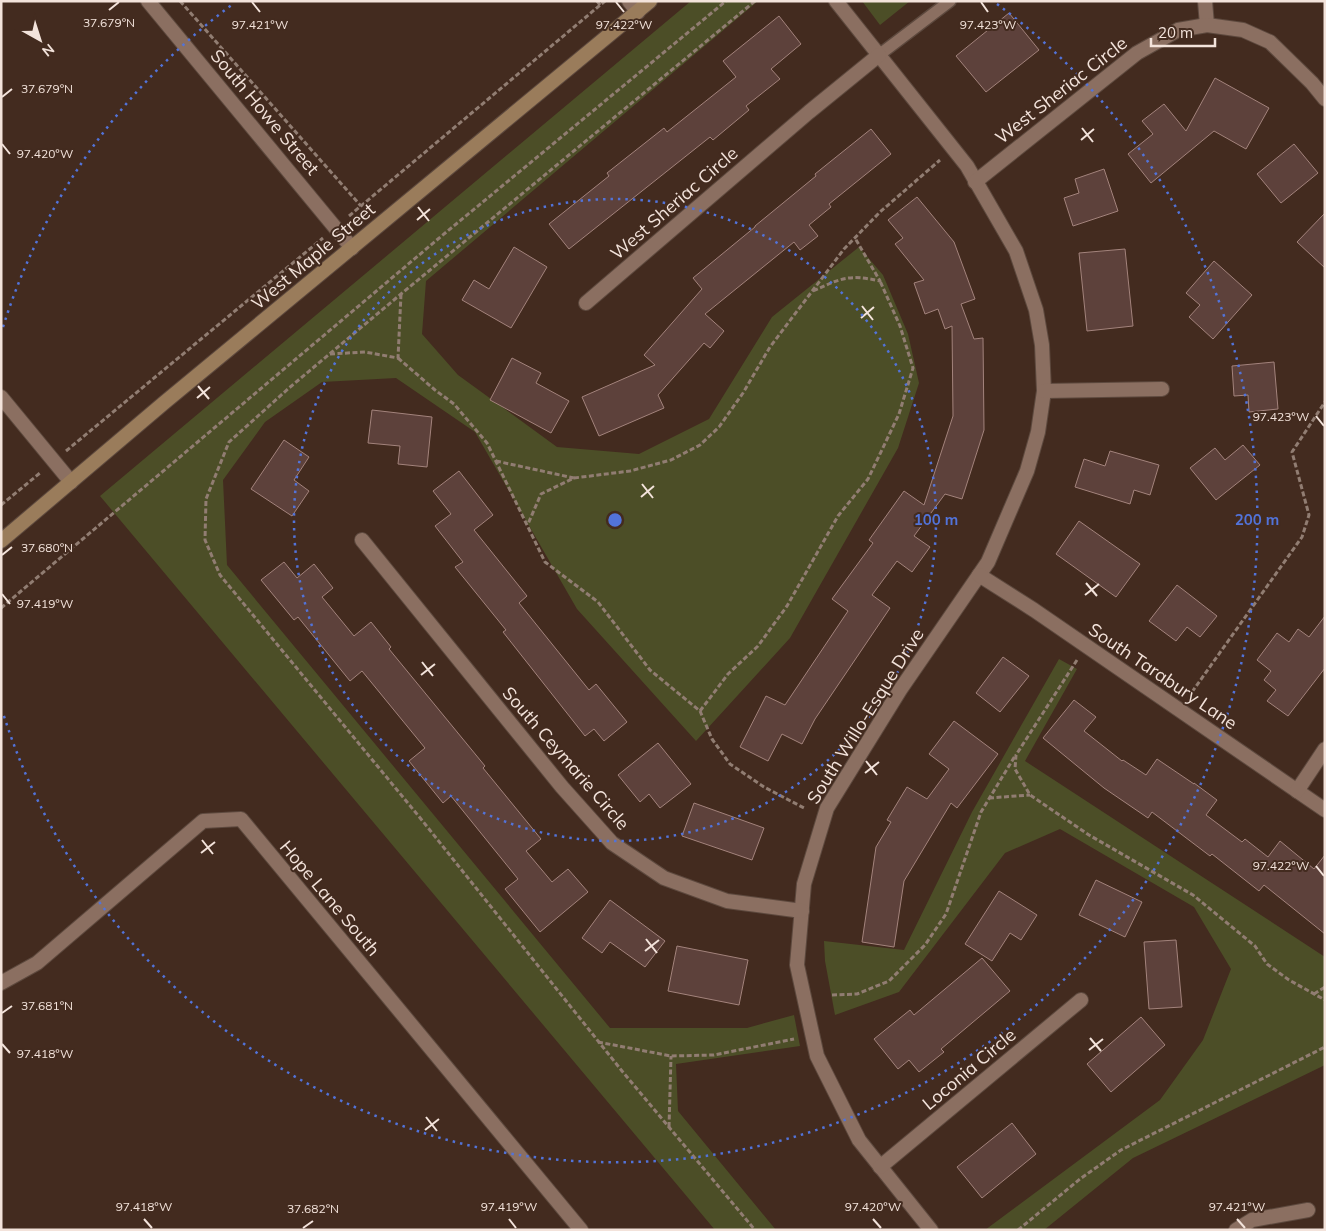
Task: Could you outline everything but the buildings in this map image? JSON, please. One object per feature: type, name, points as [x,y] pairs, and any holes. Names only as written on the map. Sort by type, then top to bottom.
[{"type":"main road","name":"West Maple Street","points":[[1,541],[352,248],[633,6],[650,1]]},
{"type":"street","name":"South Howe Street","points":[[148,1],[352,248]]},
{"type":"street","name":"South Willo-Esque Drive","points":[[836,1],[967,166],[1016,251],[1036,310],[1042,344],[1044,391],[1038,432],[1027,470],[988,562],[900,690],[826,808],[804,884],[797,965],[817,1056],[859,1140],[931,1230]]},
{"type":"street","points":[[1205,1],[1207,25]]},
{"type":"street","name":"West Sheriac Circle","points":[[976,182],[1137,53],[1178,30],[1207,25],[1243,30],[1270,42],[1325,98]]},
{"type":"street","name":"West Sheriac Circle","points":[[586,303],[809,112],[880,55]]},
{"type":"street","points":[[1044,391],[1162,389]]},
{"type":"street","points":[[1,397],[72,482]]},
{"type":"street","name":"South Ceymarie Circle","points":[[362,540],[562,786],[612,843],[664,878],[726,901],[802,911]]},
{"type":"street","name":"South Tarabury Lane","points":[[979,575],[1034,610],[1325,810]]},
{"type":"street","points":[[1297,791],[1325,749]]},
{"type":"street","name":"Hope Lane South","points":[[1,982],[37,964],[203,821],[241,819],[581,1230]]},
{"type":"street","name":"Loconia Circle","points":[[880,1167],[1081,1000]]},
{"type":"street","points":[[1236,1230],[1252,1220],[1308,1210]]},
{"type":"lane","points":[[880,55],[950,1]]},
{"type":"path","points":[[180,1],[361,206]]},
{"type":"path","points":[[597,1],[600,5]]},
{"type":"path","points":[[1,505],[336,228],[605,1]]},
{"type":"path","points":[[1,608],[438,239],[726,1]]},
{"type":"path","points":[[755,1],[330,354],[229,442],[206,499],[205,540],[220,575],[421,819],[598,1042],[755,1230]]},
{"type":"path","points":[[528,525],[541,494],[574,478],[630,470],[671,460],[700,444],[719,428],[743,393],[770,347],[844,249],[880,212],[940,160]]},
{"type":"path","points":[[700,711],[728,674],[758,646],[787,606],[838,516],[868,479],[899,414],[913,368],[900,326],[880,281],[855,238]]},
{"type":"path","points":[[812,292],[842,278],[860,277],[880,281]]},
{"type":"path","points":[[398,358],[402,294]]},
{"type":"path","points":[[330,354],[365,352],[398,358],[454,404],[487,443],[545,562],[598,602],[650,670],[700,711],[712,739],[730,764],[764,787],[804,808]]},
{"type":"path","points":[[1192,692],[1302,537],[1309,515],[1292,452],[1325,402]]},
{"type":"path","points":[[496,461],[574,478]]},
{"type":"path","points":[[832,995],[857,994],[889,981],[925,946],[946,914],[981,812],[1077,660]]},
{"type":"path","points":[[1016,756],[1015,769],[1030,795],[1089,835],[1193,895],[1255,946],[1267,964],[1325,1000]]},
{"type":"path","points":[[989,798],[1030,795]]},
{"type":"path","points":[[1314,994],[1325,987]]},
{"type":"path","points":[[598,1042],[671,1056],[714,1055],[794,1039]]},
{"type":"path","points":[[1018,1230],[1121,1150],[1325,1047]]},
{"type":"path","points":[[669,1127],[671,1056]]},
{"type":"green space","points":[[691,1],[758,1],[426,281],[422,334],[458,375],[557,447],[639,454],[709,419],[772,317],[859,247],[883,275],[908,334],[919,383],[898,448],[790,638],[696,741],[577,609],[475,432],[396,378],[322,382],[265,422],[223,480],[227,565],[610,1028],[747,1028],[794,1015],[800,1046],[676,1064],[678,1111],[776,1230],[715,1230],[100,496]]},
{"type":"green space","points":[[862,1],[910,1],[880,25]]},
{"type":"green space","points":[[1059,659],[1077,669],[1025,761],[1325,957],[1325,1065],[1133,1158],[1044,1230],[985,1230],[1160,1100],[1203,1040],[1231,969],[1194,907],[1060,829],[1005,853],[899,992],[835,1015],[825,961],[824,941],[904,950],[972,812]]}]
